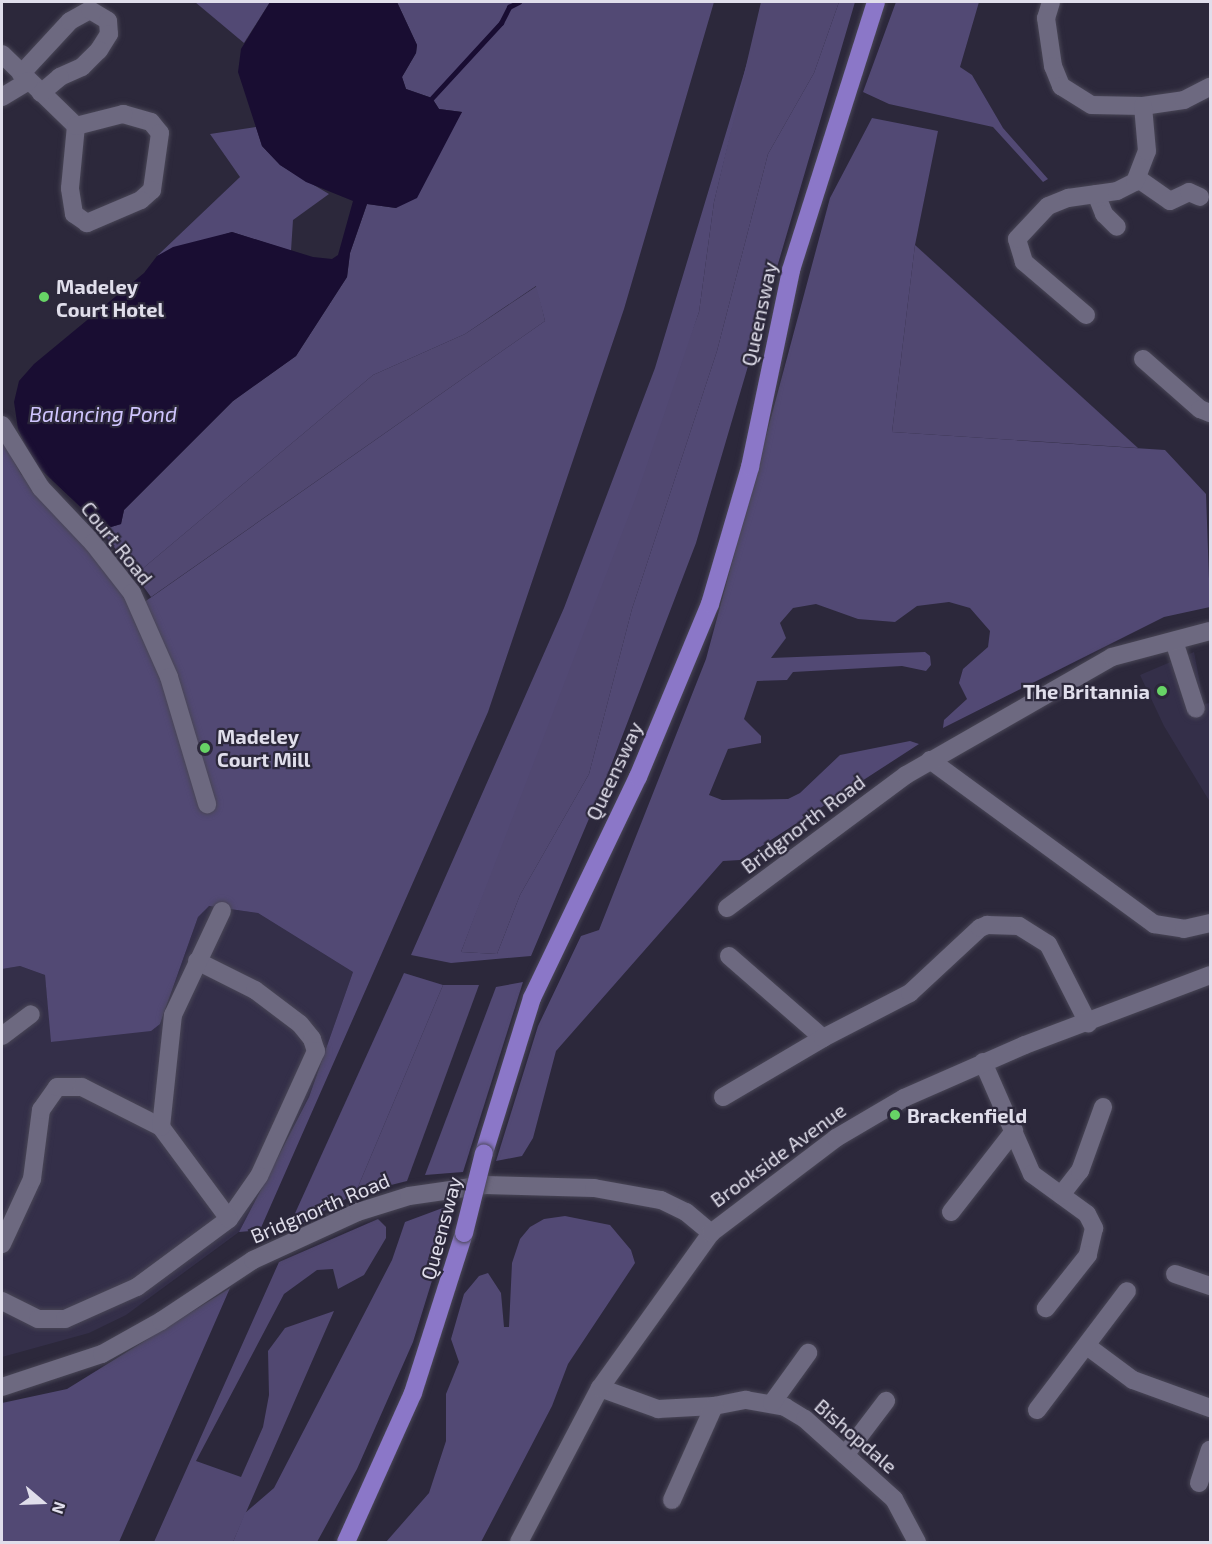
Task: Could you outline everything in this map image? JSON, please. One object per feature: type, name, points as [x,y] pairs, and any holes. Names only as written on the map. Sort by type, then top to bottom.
[{"type":"main road","name":"Queensway","points":[[345,1542],[413,1393],[464,1233],[484,1152],[532,998],[638,777],[710,603],[750,467],[791,270],[876,2]]},
{"type":"street","points":[[1051,2],[1046,18],[1053,66],[1061,86],[1092,105],[1143,106],[1184,100],[1210,87]]},
{"type":"street","points":[[2,54],[76,126]]},
{"type":"street","points":[[2,97],[30,83]]},
{"type":"street","points":[[1086,315],[1024,262],[1017,239],[1047,206],[1117,191],[1137,178],[1147,151],[1143,106]]},
{"type":"street","points":[[123,114],[151,122],[160,134],[152,190],[141,200],[87,223],[74,214],[70,188],[76,126],[123,114]]},
{"type":"street","points":[[1137,178],[1170,201],[1189,192],[1200,198]]},
{"type":"street","points":[[1096,194],[1104,214],[1117,227]]},
{"type":"street","points":[[1143,359],[1200,410],[1210,413]]},
{"type":"street","name":"Court Road","points":[[2,425],[41,488],[93,543],[132,593],[169,676],[207,804]]},
{"type":"street","name":"Bridgnorth Road","points":[[727,908],[906,775],[930,760],[1112,657],[1210,631]]},
{"type":"street","points":[[1174,641],[1196,709]]},
{"type":"street","points":[[930,760],[1154,924],[1184,929],[1210,923]]},
{"type":"street","points":[[161,1127],[173,1014],[222,911]]},
{"type":"street","points":[[723,1097],[823,1038],[910,993],[980,928],[999,923],[1019,926],[1048,944],[1088,1023]]},
{"type":"street","points":[[729,956],[823,1038]]},
{"type":"street","points":[[2,1301],[38,1319],[65,1319],[138,1287],[229,1219],[259,1176],[316,1051],[300,1024],[264,997],[197,961]]},
{"type":"street","name":"Brookside Avenue","points":[[519,1542],[600,1388],[711,1233],[864,1120],[983,1062],[1210,975]]},
{"type":"street","points":[[2,1036],[32,1014]]},
{"type":"street","points":[[983,1062],[1032,1174],[1087,1214],[1094,1228],[1088,1255],[1046,1308]]},
{"type":"street","points":[[2,1244],[32,1179],[41,1110],[57,1087],[82,1087],[161,1127],[229,1219]]},
{"type":"street","points":[[1061,1195],[1080,1171],[1103,1107]]},
{"type":"street","points":[[951,1212],[1014,1131]]},
{"type":"street","name":"Bridgnorth Road","points":[[2,1387],[102,1354],[161,1322],[253,1260],[358,1212],[409,1196],[485,1185],[594,1188],[661,1200],[686,1212],[711,1233]]},
{"type":"street","points":[[1175,1274],[1210,1286]]},
{"type":"street","points":[[1037,1410],[1127,1290]]},
{"type":"street","points":[[1087,1346],[1134,1380],[1210,1408]]},
{"type":"street","points":[[772,1403],[808,1353]]},
{"type":"street","name":"Bishopdale","points":[[600,1388],[658,1409],[714,1406],[746,1400],[772,1403],[805,1419],[894,1499],[917,1542]]},
{"type":"street","points":[[845,1455],[886,1401]]},
{"type":"street","points":[[672,1500],[714,1406]]},
{"type":"street","points":[[1199,1483],[1210,1450]]},
{"type":"shaded area","points":[[195,2],[270,2],[244,43]]},
{"type":"shaded area","points":[[397,2],[714,2],[624,309],[488,712],[260,1230],[239,1232],[309,1097],[353,972],[258,913],[209,906],[198,917],[160,1024],[151,1031],[51,1042],[45,975],[20,966],[2,969],[2,440],[21,474],[92,548],[133,610],[545,321],[536,286],[465,334],[373,375],[135,575],[93,519],[111,527],[121,524],[124,510],[233,401],[296,356],[347,277],[350,253],[367,204],[396,208],[462,112],[439,109],[432,98],[406,89],[402,77],[416,53],[417,45]]},
{"type":"shaded area","points":[[761,2],[839,2],[814,73],[768,154],[717,351],[632,609],[589,774],[520,895],[497,954],[461,952],[699,312],[714,202]]},
{"type":"shaded area","points":[[839,2],[855,2],[696,543],[607,776],[531,956],[451,963],[411,955],[564,608],[655,368],[751,50],[714,202],[699,312],[636,497],[461,952],[497,954],[520,895],[589,774],[632,609],[717,351],[768,154],[814,73]]},
{"type":"shaded area","points":[[896,2],[979,2],[960,67],[972,75],[1003,128],[1048,179],[1043,182],[993,127],[889,104],[863,92]]},
{"type":"shaded area","points":[[872,118],[938,131],[915,245],[892,432],[1165,450],[1206,494],[1210,607],[1164,617],[943,728],[944,720],[967,699],[959,683],[963,669],[988,647],[990,631],[970,608],[949,602],[917,606],[895,622],[858,619],[816,604],[793,608],[780,623],[786,638],[771,658],[925,652],[930,656],[931,665],[926,671],[902,666],[793,672],[787,680],[757,681],[744,719],[761,736],[761,743],[728,749],[709,795],[722,800],[788,799],[800,793],[840,755],[910,741],[919,744],[740,860],[723,861],[556,1051],[533,1138],[522,1156],[496,1161],[538,1026],[581,936],[599,930],[706,659],[830,198]]},
{"type":"shaded area","points":[[256,127],[262,146],[280,165],[329,194],[293,220],[291,251],[232,232],[157,256],[240,177],[210,134]]},
{"type":"shaded area","points":[[915,245],[1138,448],[892,432]]},
{"type":"shaded area","points":[[537,286],[545,321],[151,597],[135,575],[373,375],[465,334]]},
{"type":"shaded area","points":[[1194,652],[1204,704],[1210,703],[1210,802],[1164,726],[1140,675]]},
{"type":"shaded area","points":[[208,906],[258,913],[353,972],[309,1097],[239,1232],[126,1315],[89,1333],[2,1357],[2,969],[20,966],[45,975],[52,1042],[160,1024],[198,917]]},
{"type":"shaded area","points":[[404,973],[443,985],[355,1194],[287,1231]]},
{"type":"shaded area","points":[[523,982],[463,1172],[425,1175],[496,987]]},
{"type":"shaded area","points":[[443,985],[479,985],[407,1181],[355,1194]]},
{"type":"shaded area","points":[[456,1203],[413,1342],[357,1469],[317,1542],[233,1542],[245,1513],[274,1488],[392,1260],[405,1222]]},
{"type":"shaded area","points":[[565,1216],[610,1225],[631,1250],[635,1263],[568,1364],[552,1406],[481,1542],[386,1542],[429,1493],[446,1441],[446,1394],[459,1362],[451,1339],[464,1294],[479,1276],[488,1273],[501,1293],[504,1327],[509,1327],[512,1263],[520,1239],[530,1227],[544,1219]]},
{"type":"shaded area","points":[[378,1219],[386,1227],[386,1238],[364,1275],[338,1289],[333,1269],[317,1270],[284,1294],[196,1461],[241,1477],[263,1427],[269,1395],[268,1351],[285,1328],[334,1311],[233,1542],[154,1542],[279,1262]]},
{"type":"shaded area","points":[[230,1288],[119,1542],[2,1542],[2,1403],[67,1389]]},
{"type":"water","name":"Balancing Pond","points":[[270,2],[397,2],[417,45],[416,53],[402,77],[406,89],[432,98],[439,109],[462,112],[417,198],[396,208],[367,204],[350,253],[347,277],[296,356],[233,401],[124,510],[121,524],[111,527],[93,519],[34,463],[18,429],[14,402],[19,381],[34,364],[144,273],[157,256],[173,247],[232,232],[313,257],[332,259],[338,255],[353,201],[306,182],[280,165],[262,146],[238,72],[241,49]]},
{"type":"waterway","points":[[432,98],[501,23],[509,7],[519,2]]},
{"type":"place","name":"Madeley Court Hotel","points":[[44,297]]},
{"type":"place","name":"The Britannia","points":[[1162,691]]},
{"type":"place","name":"Madeley Court Mill","points":[[205,748]]},
{"type":"place","name":"Brackenfield","points":[[895,1115]]}]
